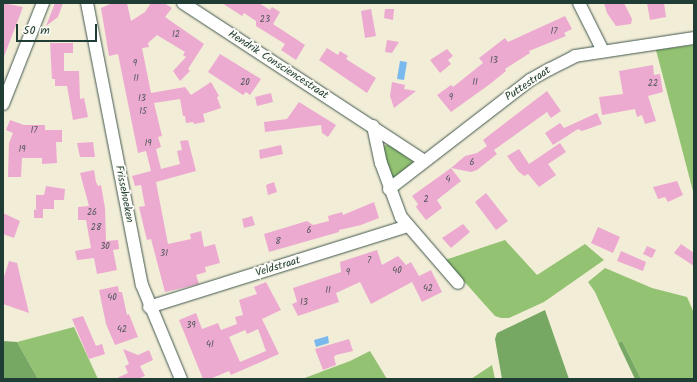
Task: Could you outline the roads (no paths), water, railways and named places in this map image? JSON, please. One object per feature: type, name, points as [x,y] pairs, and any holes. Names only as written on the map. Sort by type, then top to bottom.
[{"type":"street","points":[[3,104],[43,3]]},
{"type":"street","name":"Frissehoeken","points":[[87,3],[138,265],[149,307],[180,379]]},
{"type":"street","name":"Hendrik Consciencestraat","points":[[183,3],[424,161]]},
{"type":"street","points":[[579,3],[603,51]]},
{"type":"street","name":"Puttestraat","points":[[389,189],[530,80],[575,56],[694,38]]},
{"type":"street","points":[[372,126],[389,189],[408,226],[458,283]]},
{"type":"street","name":"Veldstraat","points":[[149,307],[408,226]]},
{"type":"water","points":[[400,61],[407,62],[404,80],[397,79]]},
{"type":"water","points":[[328,336],[329,343],[316,347],[314,340]]}]
